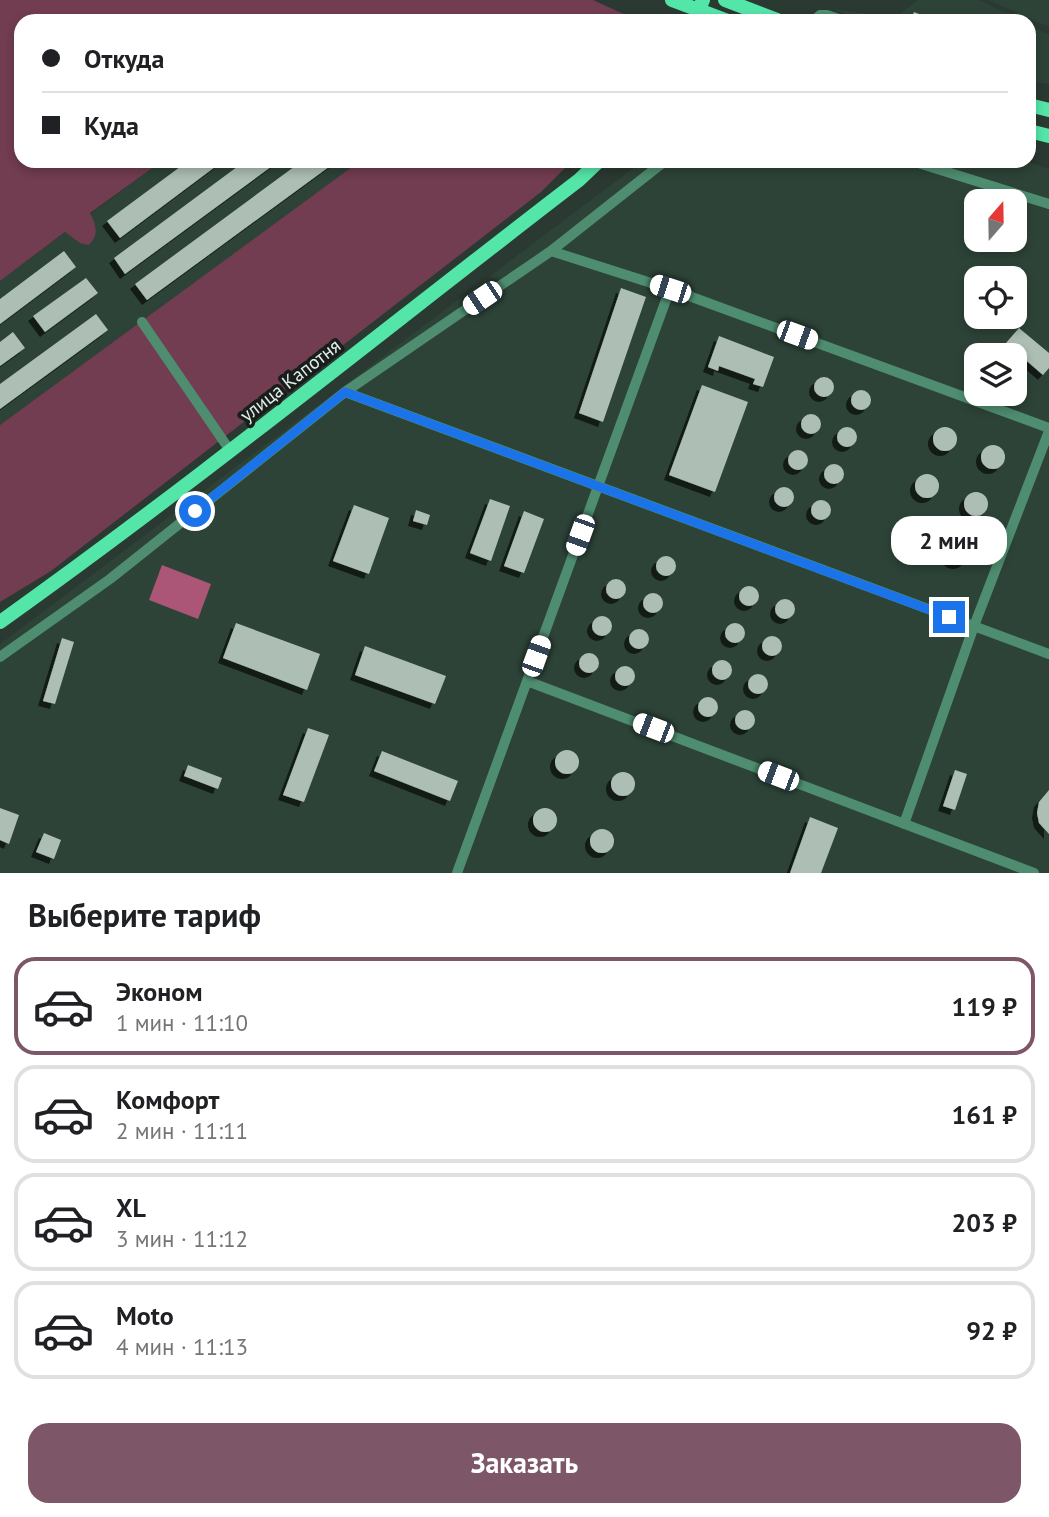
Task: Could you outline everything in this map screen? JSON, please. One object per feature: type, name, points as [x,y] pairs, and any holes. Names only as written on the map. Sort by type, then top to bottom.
[{"type":"main road","points":[[672,0],[698,10]]},
{"type":"main road","points":[[725,0],[762,14]]},
{"type":"main road","name":"улица Капотня","points":[[0,622],[231,452],[592,168]]},
{"type":"lane","points":[[0,657],[110,579],[345,392],[551,251],[656,168]]},
{"type":"lane","points":[[934,168],[1049,204]]},
{"type":"lane","points":[[551,251],[670,289],[1049,430],[974,626],[904,824]]},
{"type":"lane","points":[[457,873],[670,289]]},
{"type":"lane","points":[[142,322],[231,452]]},
{"type":"lane","points":[[345,392],[1049,654]]},
{"type":"lane","points":[[527,681],[1034,873]]},
{"type":"shaded area","points":[[0,0],[593,0],[624,14],[14,14],[14,168],[152,168],[90,213],[96,230],[92,242],[88,245],[80,243],[65,232],[0,281]]},
{"type":"shaded area","points":[[918,0],[979,0],[1007,14],[899,14]]},
{"type":"shaded area","points":[[989,0],[1049,0],[1049,27],[1036,21],[1036,14],[1020,14]]},
{"type":"shaded area","points":[[833,9],[867,14],[846,14]]},
{"type":"shaded area","points":[[1036,28],[1049,35],[1049,84],[1036,82]]},
{"type":"shaded area","points":[[1036,164],[1049,169],[1049,873],[0,873],[0,644],[634,168],[1036,168]]},
{"type":"shaded area","points":[[153,168],[350,168],[0,425],[0,281]]},
{"type":"shaded area","points":[[350,168],[565,168],[541,192],[51,571],[0,602],[0,425]]},
{"type":"shaded area","points":[[162,565],[211,584],[198,619],[149,600]]},
{"type":"building","points":[[179,168],[214,168],[120,238],[107,221]]},
{"type":"building","points":[[236,168],[269,168],[125,274],[114,258]]},
{"type":"building","points":[[292,168],[327,168],[147,300],[135,284]]},
{"type":"building","points":[[64,251],[76,267],[0,324],[0,299]]},
{"type":"building","points":[[86,278],[98,293],[45,332],[33,316]]},
{"type":"building","points":[[621,288],[646,297],[603,422],[579,413]]},
{"type":"building","points":[[96,314],[108,330],[0,409],[0,384]]},
{"type":"building","points":[[1020,329],[1049,353],[1049,368],[1043,375],[1027,361],[1027,343],[1006,343]]},
{"type":"building","points":[[13,332],[25,348],[0,366],[0,342]]},
{"type":"building","points":[[719,336],[774,357],[763,387],[753,384],[755,379],[719,366],[718,371],[708,367]]},
{"type":"building","points":[[824,377],[831,380],[834,387],[831,394],[824,397],[817,394],[814,387],[817,380]]},
{"type":"building","points":[[702,385],[748,402],[715,492],[669,475]]},
{"type":"building","points":[[861,390],[868,393],[871,400],[868,407],[861,410],[854,407],[851,400],[854,393]]},
{"type":"building","points":[[811,414],[818,417],[821,424],[818,431],[811,434],[804,431],[801,424],[804,417]]},
{"type":"building","points":[[847,427],[854,430],[857,437],[854,444],[847,447],[840,444],[837,437],[840,430]]},
{"type":"building","points":[[945,427],[954,430],[957,439],[954,448],[945,451],[936,448],[933,439],[936,430]]},
{"type":"building","points":[[993,445],[1002,448],[1005,457],[1002,466],[993,469],[984,466],[981,457],[984,448]]},
{"type":"building","points":[[798,450],[805,453],[808,460],[805,467],[798,470],[791,467],[788,460],[791,453]]},
{"type":"building","points":[[834,464],[841,467],[844,474],[841,481],[834,484],[827,481],[824,474],[827,467]]},
{"type":"building","points":[[927,474],[936,477],[939,486],[936,495],[927,498],[918,495],[915,486],[918,477]]},
{"type":"building","points":[[784,487],[791,490],[794,497],[791,504],[784,507],[777,504],[774,497],[777,490]]},
{"type":"building","points":[[976,492],[985,495],[988,504],[985,513],[976,516],[967,513],[964,504],[967,495]]},
{"type":"building","points":[[490,499],[510,506],[491,561],[470,553]]},
{"type":"building","points":[[821,500],[828,503],[831,510],[828,517],[821,520],[814,517],[811,510],[814,503]]},
{"type":"building","points":[[354,505],[389,518],[369,574],[333,561]]},
{"type":"building","points":[[416,510],[430,515],[427,525],[413,521]]},
{"type":"building","points":[[524,511],[544,519],[524,573],[504,566]]},
{"type":"building","points":[[910,522],[919,525],[922,534],[919,543],[910,546],[901,543],[898,534],[901,525]]},
{"type":"building","points":[[958,540],[967,543],[970,552],[967,561],[958,564],[949,561],[946,552],[949,543]]},
{"type":"building","points":[[666,556],[673,559],[676,566],[673,573],[666,576],[659,573],[656,566],[659,559]]},
{"type":"building","points":[[616,579],[623,582],[626,589],[623,596],[616,599],[609,596],[606,589],[609,582]]},
{"type":"building","points":[[749,586],[756,589],[759,596],[756,603],[749,606],[742,603],[739,596],[742,589]]},
{"type":"building","points":[[653,593],[660,596],[663,603],[660,610],[653,613],[646,610],[643,603],[646,596]]},
{"type":"building","points":[[785,599],[792,602],[795,609],[792,616],[785,619],[778,616],[775,609],[778,602]]},
{"type":"building","points":[[602,616],[609,619],[612,626],[609,633],[602,636],[595,633],[592,626],[595,619]]},
{"type":"building","points":[[236,623],[320,654],[307,690],[223,658]]},
{"type":"building","points":[[735,623],[742,626],[745,633],[742,640],[735,643],[728,640],[725,633],[728,626]]},
{"type":"building","points":[[639,629],[646,632],[649,639],[646,646],[639,649],[632,646],[629,639],[632,632]]},
{"type":"building","points":[[772,636],[779,639],[782,646],[779,653],[772,656],[765,653],[762,646],[765,639]]},
{"type":"building","points":[[62,638],[74,642],[55,704],[43,701]]},
{"type":"building","points":[[365,646],[446,676],[435,704],[355,675]]},
{"type":"building","points":[[589,653],[596,656],[599,663],[596,670],[589,673],[582,670],[579,663],[582,656]]},
{"type":"building","points":[[722,660],[729,663],[732,670],[729,677],[722,680],[715,677],[712,670],[715,663]]},
{"type":"building","points":[[625,666],[632,669],[635,676],[632,683],[625,686],[618,683],[615,676],[618,669]]},
{"type":"building","points":[[758,674],[765,677],[768,684],[765,691],[758,694],[751,691],[748,684],[751,677]]},
{"type":"building","points":[[708,697],[715,700],[718,707],[715,714],[708,717],[701,714],[698,707],[701,700]]},
{"type":"building","points":[[745,710],[752,713],[755,720],[752,727],[745,730],[738,727],[735,720],[738,713]]},
{"type":"building","points":[[308,728],[329,735],[304,802],[283,795]]},
{"type":"building","points":[[567,750],[576,753],[579,762],[576,771],[567,774],[558,771],[555,762],[558,753]]},
{"type":"building","points":[[382,751],[458,781],[450,801],[374,771]]},
{"type":"building","points":[[188,765],[222,778],[218,789],[184,776]]},
{"type":"building","points":[[955,770],[967,774],[955,810],[943,806]]},
{"type":"building","points":[[623,772],[632,775],[635,784],[632,793],[623,796],[614,793],[611,784],[614,775]]},
{"type":"building","points":[[1049,790],[1049,834],[1039,823],[1037,813],[1039,802]]},
{"type":"building","points":[[0,808],[19,815],[9,844],[0,840]]},
{"type":"building","points":[[545,808],[554,811],[557,820],[554,829],[545,832],[536,829],[533,820],[536,811]]},
{"type":"building","points":[[810,817],[838,828],[821,873],[790,873]]},
{"type":"building","points":[[602,829],[611,832],[614,841],[611,850],[602,853],[593,850],[590,841],[593,832]]},
{"type":"building","points":[[44,833],[61,840],[54,859],[36,852]]},
{"type":"route","points":[[195,511],[345,392],[949,617]]}]
